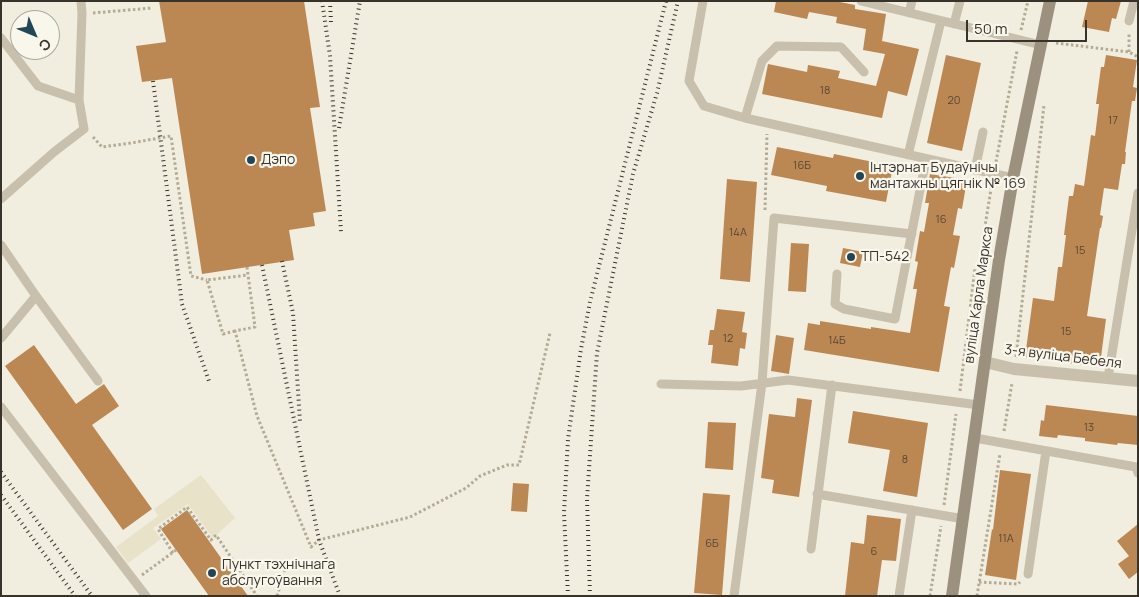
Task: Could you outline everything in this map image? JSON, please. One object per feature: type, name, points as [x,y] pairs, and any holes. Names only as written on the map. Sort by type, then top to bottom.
[{"type":"main road","name":"вуліца Карла Маркса","points":[[952,596],[999,260],[1013,178],[1050,1]]},
{"type":"street","name":"3-я вуліца Бебеля","points":[[985,362],[1014,368],[1138,381]]},
{"type":"lane","points":[[1,199],[54,152],[84,129],[78,100],[81,1]]},
{"type":"lane","points":[[703,1],[689,81],[704,106],[745,118],[1013,178]]},
{"type":"lane","points":[[860,1],[1041,45]]},
{"type":"lane","points":[[909,13],[912,1]]},
{"type":"lane","points":[[954,24],[960,1]]},
{"type":"lane","points":[[1129,21],[1134,1]]},
{"type":"lane","points":[[908,155],[941,21]]},
{"type":"lane","points":[[1,38],[38,86],[78,100]]},
{"type":"lane","points":[[745,118],[762,61],[777,46],[841,46],[864,72]]},
{"type":"lane","points":[[975,170],[983,132]]},
{"type":"lane","points":[[837,274],[835,304],[844,308],[895,319],[926,159]]},
{"type":"lane","points":[[1108,378],[1138,193]]},
{"type":"lane","points":[[734,596],[762,383],[774,218],[912,234]]},
{"type":"lane","points":[[1,245],[98,381]]},
{"type":"lane","points":[[1,338],[36,296]]},
{"type":"lane","points":[[661,384],[741,386],[788,380],[979,405]]},
{"type":"lane","points":[[811,549],[832,386]]},
{"type":"lane","points":[[1,407],[146,596]]},
{"type":"lane","points":[[974,438],[1136,467],[1138,474]]},
{"type":"lane","points":[[1028,574],[1046,451]]},
{"type":"lane","points":[[817,494],[964,519]]},
{"type":"lane","points":[[899,596],[912,510]]},
{"type":"path","points":[[991,234],[985,226],[1019,40],[1028,1]]},
{"type":"path","points":[[82,14],[152,8]]},
{"type":"path","points":[[1129,21],[1129,52]]},
{"type":"path","points":[[1054,52],[1058,35]]},
{"type":"path","points":[[1056,43],[1129,52],[1138,57]]},
{"type":"path","points":[[977,596],[1014,368],[1045,100]]},
{"type":"path","points":[[767,123],[765,216],[774,218]]},
{"type":"path","points":[[84,129],[102,147],[132,144],[171,136],[190,276],[207,280],[248,275]]},
{"type":"path","points":[[930,596],[975,268],[987,256]]},
{"type":"path","points":[[207,280],[223,334],[255,326],[247,267]]},
{"type":"path","points":[[234,331],[257,416],[311,547],[320,540],[410,517],[466,488],[480,476],[507,465],[519,465],[550,333]]},
{"type":"path","points":[[134,580],[175,552],[158,529],[187,508],[211,540],[216,536],[257,596]]},
{"type":"path","points":[[277,596],[286,566]]},
{"type":"path","points":[[979,582],[1018,584],[1028,574]]},
{"type":"shaded area","points":[[201,475],[235,518],[213,538],[188,504],[153,528],[161,539],[128,563],[116,547],[158,516],[154,509]]},
{"type":"building","name":"Дэпо","points":[[159,1],[304,1],[320,107],[310,108],[326,211],[313,213],[315,226],[289,230],[294,260],[202,274],[172,78],[142,82],[136,46],[166,42]]},
{"type":"building","points":[[776,1],[835,1],[855,5],[855,9],[886,14],[882,41],[919,49],[907,96],[888,91],[882,118],[762,94],[768,64],[807,72],[808,65],[840,71],[838,78],[876,86],[885,54],[863,50],[866,29],[836,23],[837,17],[809,12],[807,19],[774,12]]},
{"type":"building","points":[[1088,1],[1121,1],[1116,19],[1112,18],[1109,32],[1082,27]]},
{"type":"building","points":[[946,55],[981,63],[962,151],[927,143]]},
{"type":"building","points":[[1106,55],[1137,60],[1133,87],[1137,88],[1135,101],[1132,101],[1125,164],[1122,164],[1118,190],[1104,188],[1100,215],[1103,216],[1087,316],[1106,319],[1101,357],[1084,355],[1083,365],[1025,357],[1033,298],[1054,301],[1058,267],[1062,267],[1069,196],[1073,196],[1075,184],[1084,186],[1091,135],[1095,136],[1099,104],[1096,104],[1101,67],[1104,67]]},
{"type":"building","points":[[777,147],[833,158],[834,154],[893,166],[886,202],[826,191],[827,186],[771,175]]},
{"type":"building","points":[[930,174],[967,180],[962,209],[958,208],[953,235],[960,236],[954,268],[951,267],[944,306],[950,307],[939,372],[804,350],[808,323],[820,325],[820,321],[910,333],[917,289],[913,289],[918,262],[915,261],[920,231],[924,232],[929,203],[925,203]]},
{"type":"building","points":[[727,179],[757,182],[750,282],[720,279]]},
{"type":"building","points":[[791,243],[809,244],[806,292],[788,291]]},
{"type":"building","name":"ТП-542","points":[[843,248],[863,252],[860,267],[840,263]]},
{"type":"building","points":[[717,309],[745,312],[742,332],[747,333],[745,349],[740,348],[738,366],[711,363],[713,345],[708,345],[710,330],[714,330]]},
{"type":"building","points":[[776,335],[794,338],[789,374],[771,371]]},
{"type":"building","points":[[34,345],[76,404],[104,384],[119,406],[92,425],[152,509],[123,530],[5,366]]},
{"type":"building","points":[[797,398],[812,400],[799,497],[772,493],[774,480],[761,478],[769,414],[795,417]]},
{"type":"building","points":[[1046,405],[1138,416],[1138,445],[1118,443],[1117,445],[1085,441],[1085,438],[1058,435],[1057,438],[1039,436],[1041,420],[1044,421]]},
{"type":"building","points":[[853,411],[928,423],[917,497],[883,491],[890,450],[848,443]]},
{"type":"building","points":[[708,422],[736,423],[733,470],[705,468]]},
{"type":"building","points":[[1000,470],[1031,474],[1016,580],[985,575],[993,530]]},
{"type":"building","points":[[513,483],[529,484],[527,512],[511,511]]},
{"type":"building","points":[[703,493],[730,495],[722,595],[694,593]]},
{"type":"building","name":"Пункт тэхнічнага абслугоўвання","points":[[187,510],[248,596],[209,596],[161,529]]},
{"type":"building","points":[[867,515],[901,519],[896,561],[882,560],[877,596],[845,596],[851,542],[864,544]]},
{"type":"building","points":[[1138,524],[1138,572],[1129,579],[1118,564],[1129,556],[1117,541]]},
{"type":"railway","points":[[322,1],[330,56],[341,232]]},
{"type":"railway","points":[[330,1],[331,23]]},
{"type":"railway","points":[[339,128],[360,1]]},
{"type":"railway","points":[[568,596],[564,513],[568,439],[581,349],[590,302],[666,1]]},
{"type":"railway","points":[[590,596],[587,499],[597,353],[633,174],[657,93],[678,1]]},
{"type":"railway","points":[[153,81],[182,304],[210,384]]},
{"type":"railway","points":[[282,261],[293,313],[300,422]]},
{"type":"railway","points":[[262,265],[319,540],[340,596]]},
{"type":"railway","points":[[1,472],[92,596]]},
{"type":"railway","points":[[1,495],[75,596]]},
{"type":"place","name":"Дэпо","points":[[251,160]]},
{"type":"place","name":"Інтэрнат Будаўнічы мантажны цягнік № 169","points":[[860,176]]},
{"type":"place","name":"ТП-542","points":[[851,257]]},
{"type":"place","name":"Пункт тэхнічнага абслугоўвання","points":[[212,573]]}]
